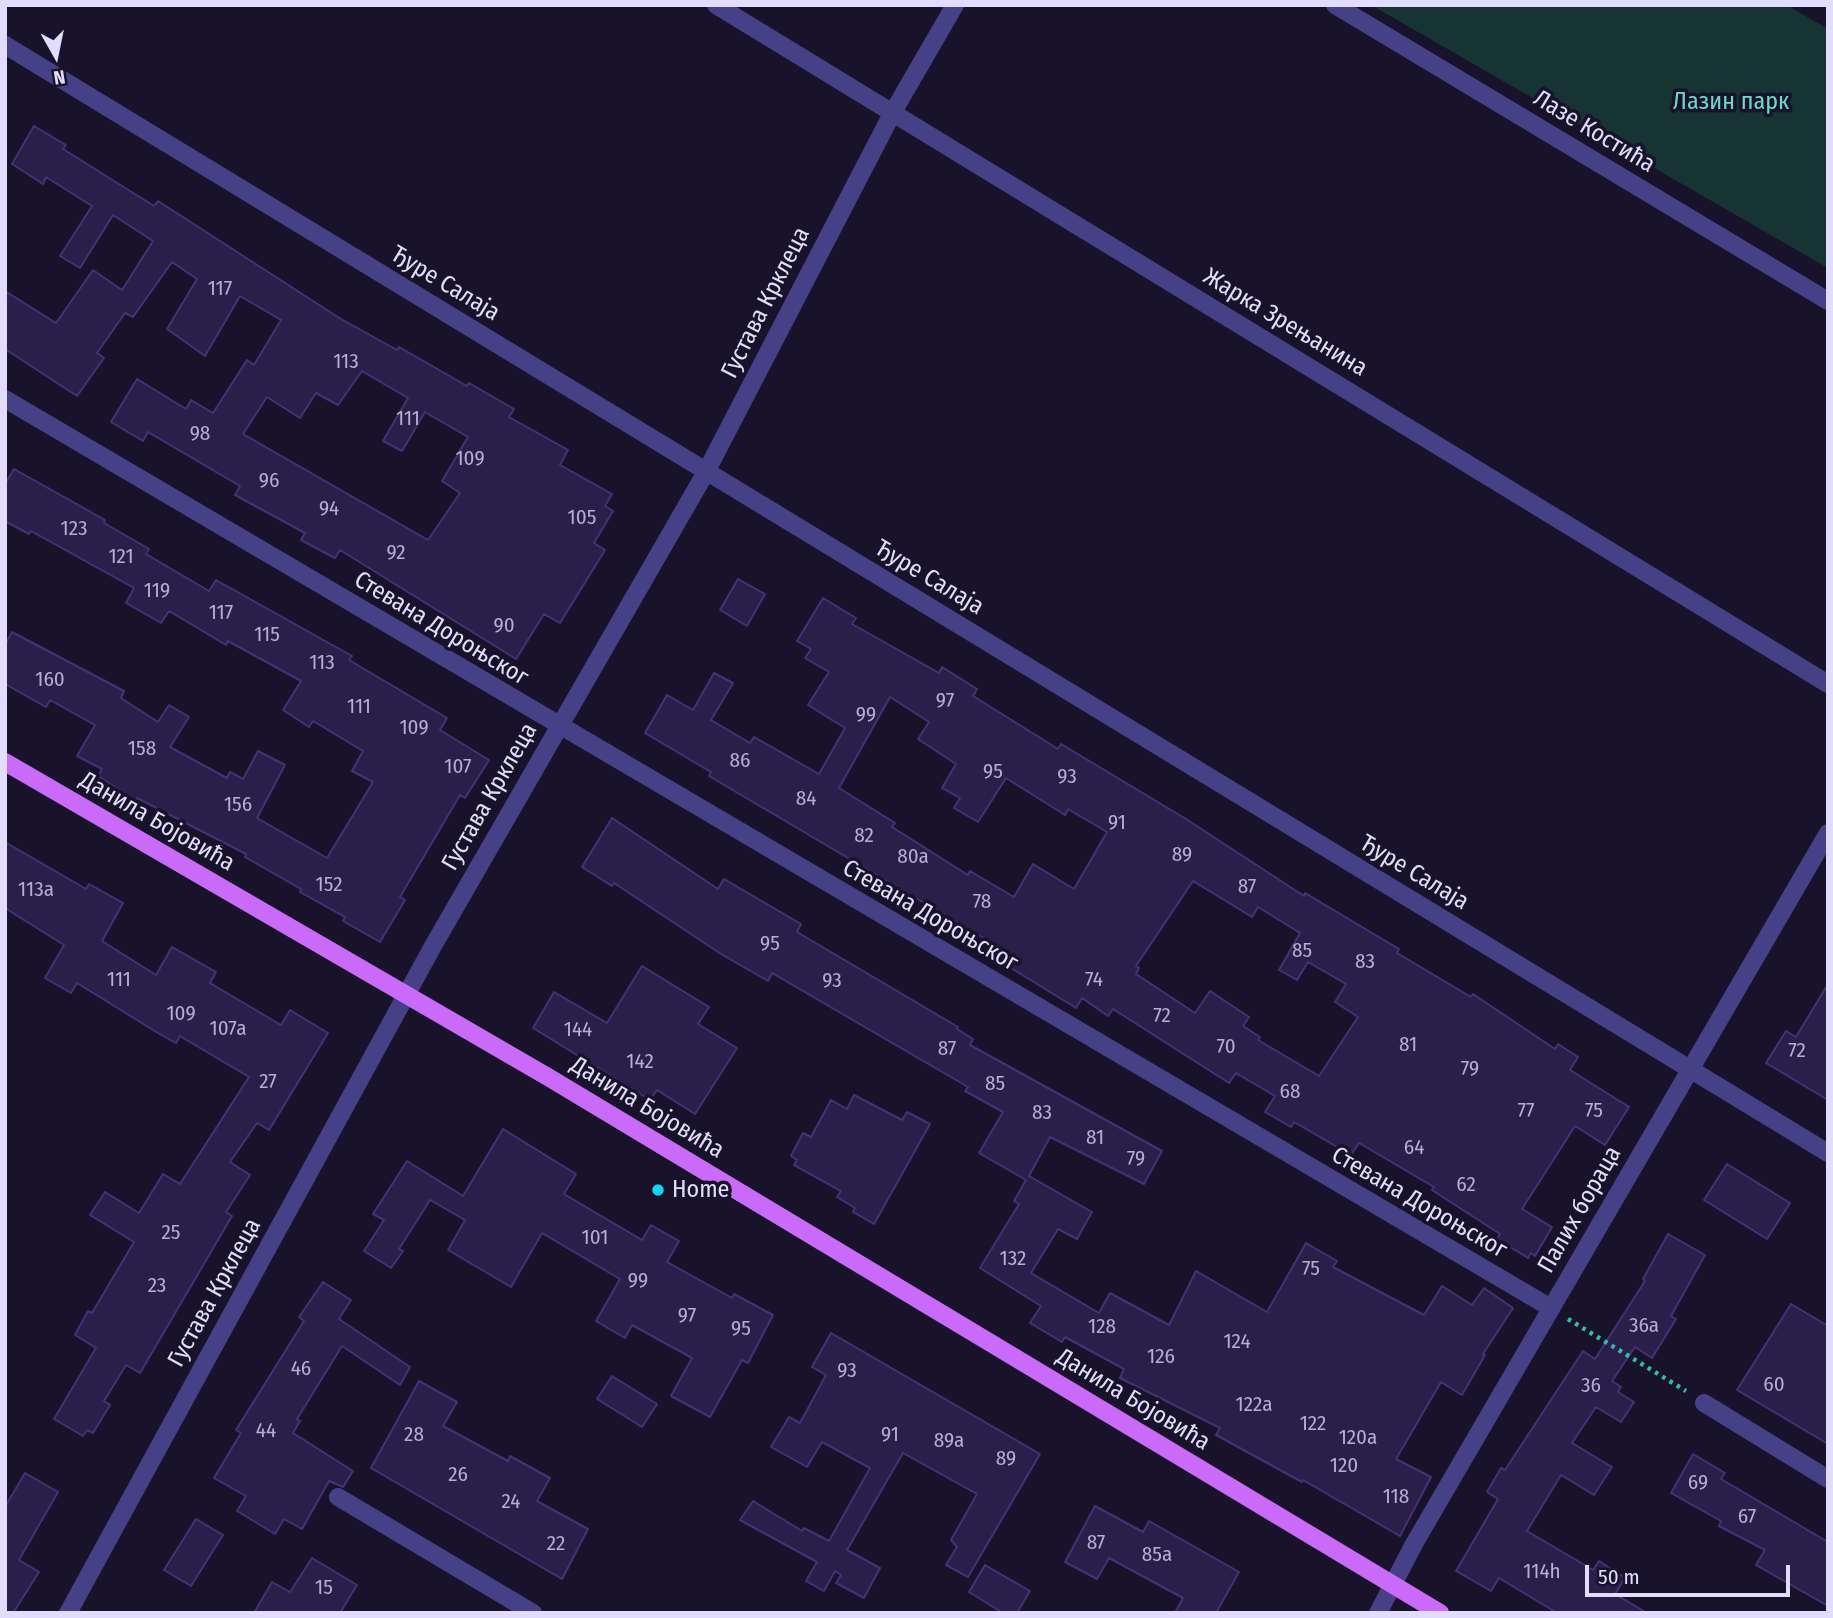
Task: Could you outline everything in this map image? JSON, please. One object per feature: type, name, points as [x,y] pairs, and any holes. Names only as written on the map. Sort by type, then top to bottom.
[{"type":"main road","name":"Данила Бојовића","points":[[5,762],[548,1077],[1440,1613]]},
{"type":"street","name":"Жарка Зрењанина","points":[[716,5],[1828,684]]},
{"type":"street","name":"Густава Крклеца","points":[[68,1613],[406,996],[706,472],[893,112],[954,5]]},
{"type":"street","name":"Лазе Костића","points":[[1335,5],[1828,301]]},
{"type":"street","name":"Ђуре Салаја","points":[[5,45],[1828,1153]]},
{"type":"street","name":"Стевана Дороњског","points":[[5,399],[558,727],[1551,1308]]},
{"type":"street","name":"Палих бораца","points":[[1378,1613],[1392,1584],[1551,1308],[1828,833]]},
{"type":"street","points":[[1704,1403],[1828,1479]]},
{"type":"street","points":[[338,1497],[533,1613]]},
{"type":"path","points":[[1551,1308],[1704,1403]]},
{"type":"green space","name":"Лазин парк","points":[[1371,5],[1787,5],[1828,29],[1828,268]]},
{"type":"building","points":[[34,126],[66,145],[63,149],[154,206],[158,201],[341,319],[397,350],[399,347],[467,386],[469,383],[514,409],[509,417],[568,450],[560,465],[612,494],[605,506],[613,511],[594,543],[605,550],[560,623],[544,614],[516,659],[340,550],[335,558],[301,540],[305,533],[235,495],[240,486],[148,432],[143,441],[111,422],[137,379],[186,409],[191,400],[213,413],[247,360],[254,365],[281,320],[240,296],[205,356],[167,329],[197,279],[172,262],[133,317],[125,313],[97,353],[104,358],[77,396],[5,349],[5,291],[56,323],[93,270],[122,290],[153,241],[113,215],[80,268],[60,256],[92,206],[46,177],[43,184],[12,164]],"holes":[[[362,371],[408,398],[383,441],[402,451],[425,412],[468,437],[442,481],[460,493],[428,540],[243,434],[267,397],[300,418],[316,393],[338,405]]]},
{"type":"building","points":[[14,469],[105,520],[104,523],[149,549],[146,554],[209,591],[216,580],[352,656],[349,660],[447,718],[440,730],[489,760],[465,798],[460,795],[400,897],[405,900],[380,942],[343,921],[345,917],[300,892],[301,889],[245,857],[246,854],[137,798],[136,801],[98,776],[102,769],[77,756],[95,725],[50,700],[46,707],[5,684],[5,645],[12,632],[124,691],[121,698],[158,722],[169,705],[189,717],[170,747],[227,778],[230,772],[243,779],[258,751],[285,765],[257,818],[327,858],[373,782],[352,771],[363,751],[313,721],[309,727],[283,710],[301,681],[228,641],[226,645],[169,611],[161,623],[126,603],[134,588],[31,531],[29,534],[5,521],[5,484]]},
{"type":"building","points":[[738,579],[765,594],[747,626],[720,610]]},
{"type":"building","points":[[823,598],[856,618],[852,624],[939,673],[942,667],[977,689],[973,696],[1058,749],[1061,744],[1186,819],[1304,896],[1305,893],[1399,949],[1397,953],[1471,997],[1473,994],[1555,1049],[1558,1044],[1578,1057],[1570,1070],[1629,1107],[1605,1145],[1575,1126],[1522,1209],[1552,1227],[1535,1256],[1531,1253],[1528,1258],[1497,1239],[1500,1234],[1432,1190],[1434,1187],[1359,1143],[1351,1155],[1294,1122],[1291,1127],[1265,1112],[1275,1096],[1236,1073],[1229,1083],[1113,1009],[1108,1016],[1082,998],[1076,1008],[998,960],[1004,950],[709,776],[711,772],[645,733],[667,695],[693,710],[714,673],[733,683],[711,720],[750,743],[754,737],[819,774],[845,728],[808,705],[829,672],[805,658],[811,649],[797,641]],"holes":[[[890,697],[929,722],[918,739],[956,764],[942,788],[960,798],[954,808],[978,822],[1006,778],[1065,815],[1068,809],[1107,832],[1074,889],[1033,864],[1014,897],[970,871],[968,875],[892,827],[895,823],[839,788]],[[1193,881],[1252,917],[1258,907],[1300,933],[1279,970],[1297,980],[1308,962],[1346,984],[1335,1002],[1358,1017],[1319,1076],[1258,1040],[1260,1037],[1243,1026],[1249,1017],[1210,991],[1195,1013],[1136,974],[1139,968],[1136,966]]]},
{"type":"building","points":[[612,818],[718,889],[724,879],[801,924],[797,932],[958,1027],[957,1029],[973,1039],[970,1045],[1162,1151],[1144,1184],[1050,1137],[1029,1176],[1092,1212],[1077,1239],[1058,1229],[1031,1273],[1099,1313],[1110,1293],[1169,1325],[1196,1271],[1267,1312],[1306,1243],[1337,1261],[1333,1267],[1424,1315],[1442,1286],[1472,1305],[1484,1288],[1513,1308],[1483,1354],[1485,1355],[1462,1395],[1441,1382],[1396,1459],[1431,1477],[1400,1536],[1303,1480],[1302,1482],[1216,1435],[1220,1428],[1120,1378],[1124,1369],[1065,1337],[1062,1342],[1030,1323],[1041,1306],[980,1268],[1019,1204],[1014,1201],[1026,1180],[979,1153],[1003,1112],[965,1091],[968,1087],[772,973],[768,981],[721,954],[614,883],[612,886],[582,867]]},
{"type":"building","points":[[5,842],[86,889],[89,884],[123,903],[102,941],[156,975],[172,947],[216,972],[210,983],[281,1025],[290,1010],[328,1033],[269,1130],[257,1123],[230,1162],[250,1175],[226,1212],[232,1216],[140,1373],[126,1365],[104,1401],[110,1405],[93,1433],[87,1430],[83,1436],[54,1419],[96,1348],[75,1335],[88,1311],[92,1313],[134,1242],[90,1215],[105,1192],[139,1213],[163,1174],[180,1184],[249,1077],[180,1036],[176,1043],[77,983],[71,993],[45,978],[64,945],[5,908]]},
{"type":"building","points":[[642,966],[709,1007],[698,1024],[737,1048],[695,1114],[657,1090],[650,1100],[533,1028],[554,992],[607,1023]]},
{"type":"building","points":[[1828,984],[1828,1100],[1766,1063],[1786,1031],[1796,1037]]},
{"type":"building","points":[[854,1095],[902,1120],[907,1112],[930,1124],[874,1224],[853,1212],[855,1208],[837,1197],[841,1191],[794,1165],[797,1160],[791,1156],[803,1133],[811,1137],[831,1100],[847,1109]]},
{"type":"building","points":[[503,1129],[576,1174],[564,1194],[642,1240],[651,1225],[679,1241],[667,1262],[732,1298],[734,1294],[773,1315],[748,1363],[742,1360],[710,1417],[671,1396],[692,1358],[632,1325],[625,1338],[596,1321],[620,1279],[542,1233],[511,1287],[448,1250],[465,1220],[430,1200],[399,1249],[403,1251],[391,1268],[364,1251],[384,1220],[373,1214],[407,1161],[463,1196]]},
{"type":"building","points":[[1727,1164],[1790,1203],[1767,1239],[1704,1200]]},
{"type":"building","points":[[1668,1234],[1705,1255],[1671,1316],[1676,1319],[1652,1358],[1635,1347],[1612,1381],[1621,1387],[1618,1392],[1634,1402],[1621,1422],[1596,1407],[1572,1443],[1612,1467],[1594,1495],[1561,1475],[1527,1531],[1593,1570],[1599,1561],[1625,1578],[1615,1594],[1647,1613],[1557,1613],[1499,1578],[1491,1591],[1456,1571],[1498,1499],[1487,1492],[1501,1468],[1505,1470],[1583,1351],[1595,1359],[1645,1281],[1643,1279]]},
{"type":"building","points":[[323,1282],[351,1300],[339,1319],[410,1367],[400,1385],[342,1346],[297,1419],[300,1421],[293,1433],[353,1471],[343,1487],[329,1481],[302,1529],[284,1519],[275,1534],[237,1511],[246,1496],[214,1478],[241,1433],[236,1430],[304,1321],[299,1317]]},
{"type":"building","points":[[1791,1304],[1828,1326],[1828,1444],[1737,1390]]},
{"type":"building","points":[[831,1333],[1040,1454],[968,1577],[946,1565],[957,1547],[951,1540],[977,1494],[903,1453],[847,1550],[880,1568],[864,1598],[836,1583],[841,1575],[835,1571],[824,1591],[806,1581],[817,1562],[740,1520],[753,1501],[802,1531],[804,1528],[829,1541],[870,1468],[822,1442],[807,1467],[771,1447],[789,1417],[800,1423],[826,1375],[812,1367]]},
{"type":"building","points":[[612,1376],[657,1404],[642,1427],[597,1399]]},
{"type":"building","points":[[419,1381],[457,1402],[443,1426],[508,1461],[510,1456],[550,1478],[537,1501],[588,1529],[562,1579],[371,1468]]},
{"type":"building","points":[[1693,1454],[1725,1473],[1721,1479],[1828,1542],[1828,1606],[1756,1565],[1765,1550],[1719,1526],[1721,1521],[1671,1493]]},
{"type":"building","points":[[25,1473],[58,1492],[19,1560],[39,1572],[13,1613],[5,1613],[5,1507]]},
{"type":"building","points":[[1095,1506],[1143,1532],[1149,1521],[1239,1572],[1216,1613],[1175,1613],[1183,1598],[1109,1558],[1097,1579],[1065,1562]]},
{"type":"building","points":[[196,1519],[223,1535],[191,1586],[164,1570]]},
{"type":"building","points":[[312,1558],[357,1585],[340,1613],[254,1613],[272,1582],[290,1592]]},
{"type":"building","points":[[985,1565],[1030,1591],[1017,1613],[1003,1613],[969,1592]]},
{"type":"place","name":"Home","points":[[658,1190]]}]
